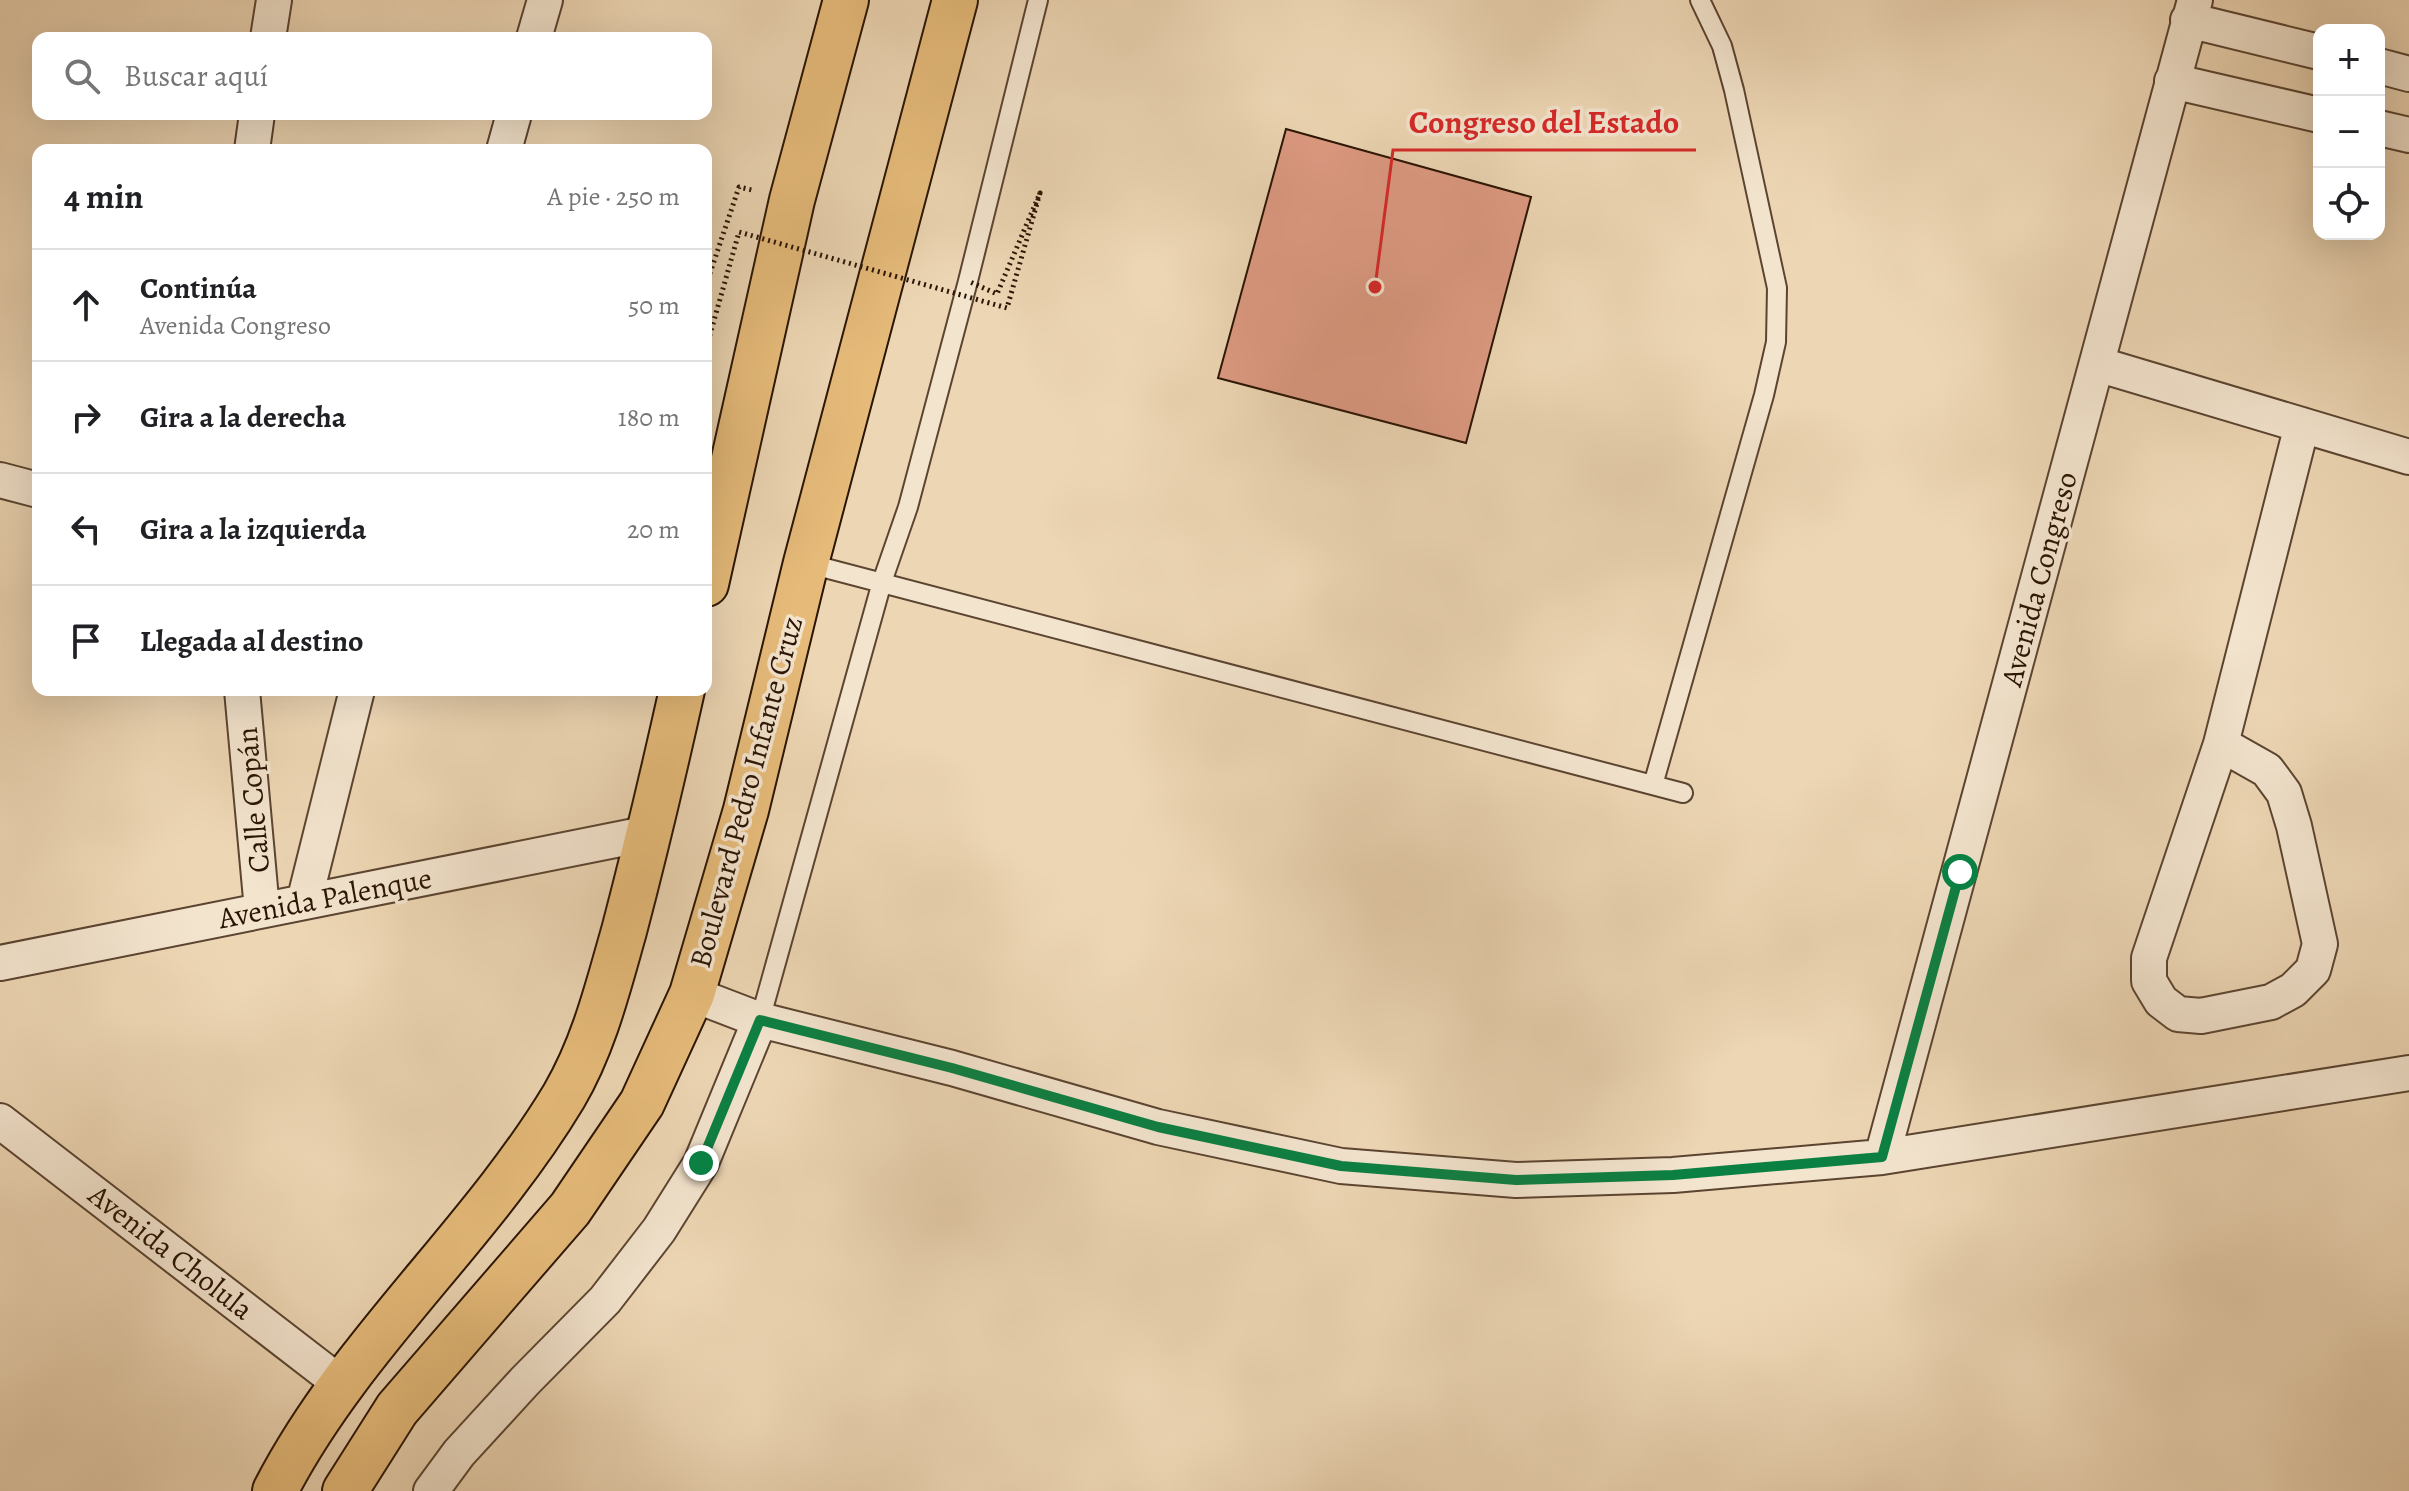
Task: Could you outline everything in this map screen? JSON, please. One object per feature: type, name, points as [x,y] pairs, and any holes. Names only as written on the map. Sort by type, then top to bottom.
[{"type":"highway","points":[[712,557],[792,200],[846,0]]},
{"type":"highway","name":"Boulevard Pedro Infante Cruz","points":[[345,1491],[397,1409],[570,1209],[642,1103],[692,994],[746,810],[806,563],[955,0]]},
{"type":"highway","points":[[275,1491],[341,1384],[511,1174],[565,1094],[601,1016],[650,833],[681,696]]},
{"type":"street","points":[[269,32],[274,0]]},
{"type":"street","points":[[536,32],[545,0]]},
{"type":"street","points":[[2191,10],[2313,50]]},
{"type":"street","name":"Avenida Congreso","points":[[1882,1157],[2191,10]]},
{"type":"street","points":[[2385,68],[2409,74]]},
{"type":"street","points":[[2172,81],[2313,114]]},
{"type":"street","points":[[253,144],[256,120]]},
{"type":"street","points":[[506,144],[512,120]]},
{"type":"street","points":[[2385,129],[2409,135]]},
{"type":"street","points":[[2097,364],[2409,457]]},
{"type":"street","points":[[2221,744],[2267,770],[2284,793],[2320,944],[2313,970],[2293,990],[2271,1002],[2201,1016],[2178,1014],[2161,1001],[2149,981],[2149,958],[2221,744],[2302,425]]},
{"type":"street","points":[[0,480],[32,488]]},
{"type":"street","name":"Calle Copán","points":[[243,696],[262,910]]},
{"type":"street","points":[[304,902],[356,696]]},
{"type":"street","name":"Avenida Palenque","points":[[0,963],[650,833]]},
{"type":"street","points":[[692,994],[760,1020],[952,1068],[1158,1127],[1341,1166],[1516,1180],[1673,1175],[1882,1157],[2409,1073]]},
{"type":"street","points":[[431,1491],[459,1453],[605,1300],[659,1230],[701,1163],[760,1020]]},
{"type":"street","name":"Avenida Cholula","points":[[0,1121],[341,1384]]},
{"type":"lane","points":[[760,1020],[882,582],[908,507],[1038,0]]},
{"type":"lane","points":[[1653,785],[1764,395],[1776,342],[1777,288],[1761,209],[1722,46],[1700,0]]},
{"type":"lane","points":[[806,563],[1683,793]]},
{"type":"path","points":[[712,267],[739,187],[792,200]]},
{"type":"path","points":[[712,327],[739,232],[1007,308],[1040,193],[997,294],[968,281]]},
{"type":"building","points":[[1286,129],[1531,197],[1466,443],[1218,378]]},
{"type":"place","name":"Congreso del Estado","points":[[1375,287]]},
{"type":"route","points":[[701,1163],[760,1020],[952,1068],[1158,1127],[1341,1166],[1516,1180],[1673,1175],[1882,1157],[1960,872]]}]
